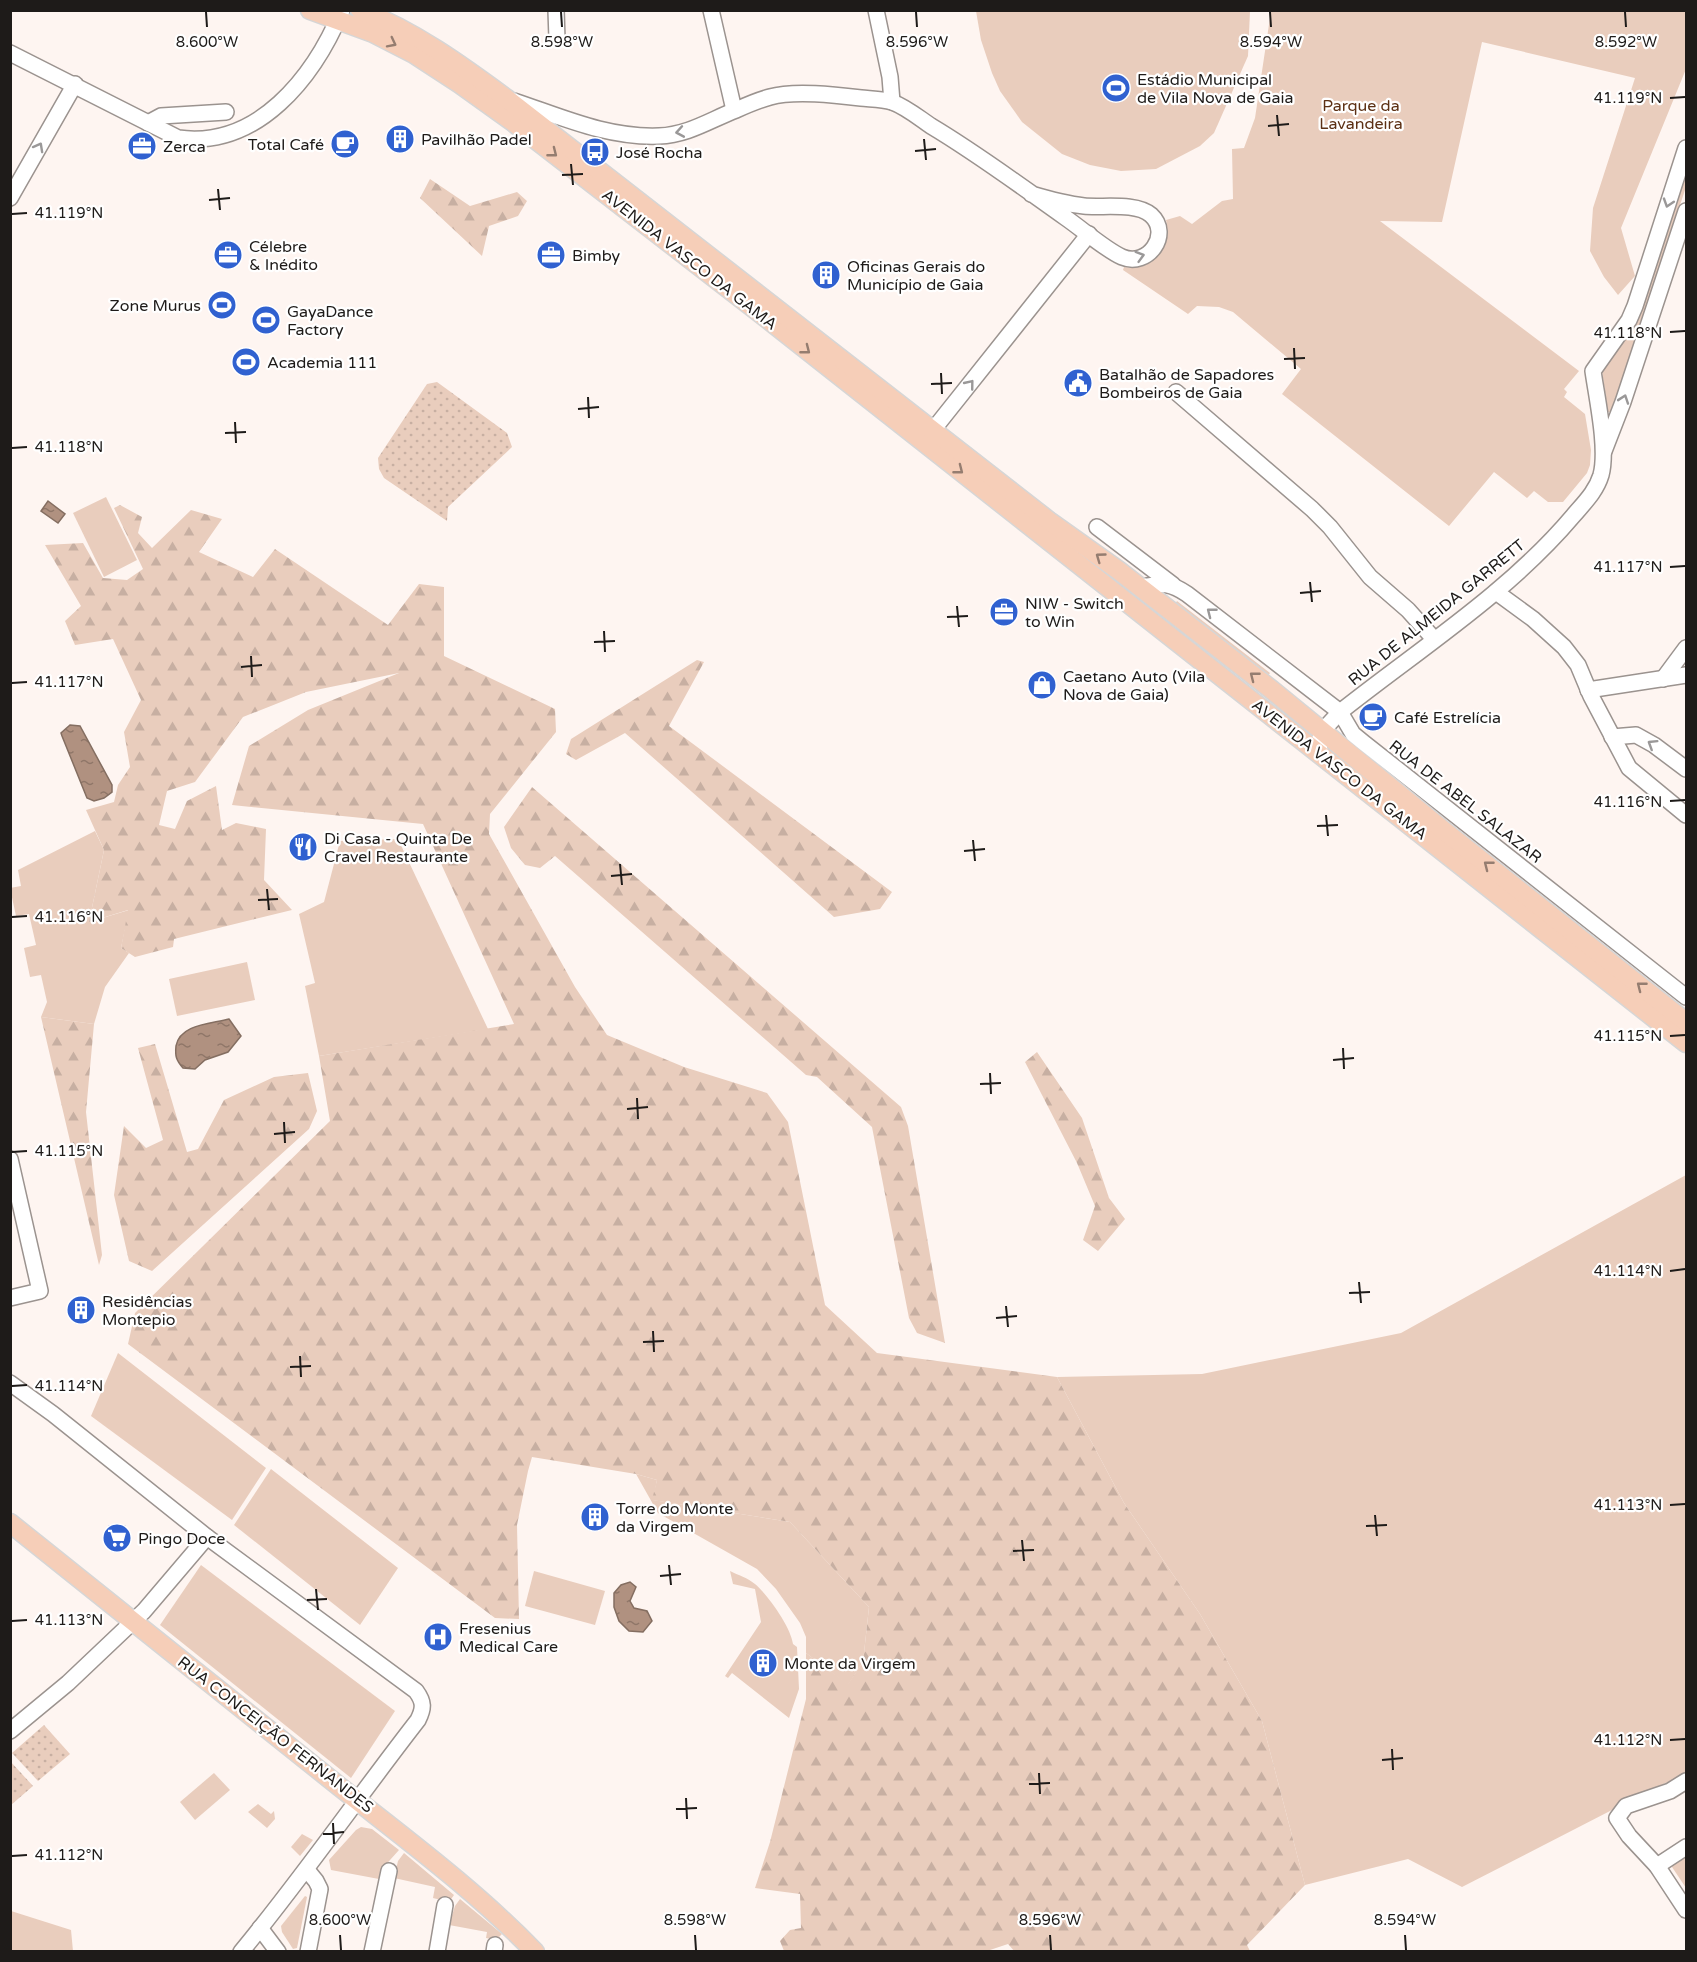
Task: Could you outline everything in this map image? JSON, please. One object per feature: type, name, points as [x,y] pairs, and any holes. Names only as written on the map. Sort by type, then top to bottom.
[{"type":"main road","name":"AVENIDA VASCO DA GAMA","points":[[309,10],[340,15],[414,54],[469,90],[765,317],[998,491],[1140,587],[1686,1022]]},
{"type":"main road","name":"AVENIDA VASCO DA GAMA","points":[[360,10],[409,33],[507,99],[933,430],[998,491],[1234,686],[1686,1043]]},
{"type":"main road","name":"RUA CONCEIÇÃO FERNANDES","points":[[10,1524],[465,1885],[535,1952]]},
{"type":"street","points":[[556,10],[557,39]]},
{"type":"street","points":[[711,10],[734,110]]},
{"type":"street","points":[[876,10],[891,77],[892,102]]},
{"type":"street","points":[[10,53],[178,138],[197,140],[218,136],[268,115],[288,97],[326,44],[340,15]]},
{"type":"street","points":[[10,198],[75,84]]},
{"type":"street","points":[[507,99],[574,123],[617,134],[660,136],[690,131],[734,110],[772,96],[823,94],[892,102],[955,140],[1031,194],[1122,257],[1143,258],[1152,252],[1157,244],[1159,233],[1157,223],[1143,210],[1085,206],[1031,194]]},
{"type":"street","points":[[148,123],[161,116],[226,112]]},
{"type":"street","name":"RUA DE ALMEIDA GARRETT","points":[[1322,733],[1340,712],[1496,592],[1551,542],[1594,491],[1601,474],[1603,453],[1593,371],[1629,320],[1635,306],[1686,148]]},
{"type":"street","name":"RUA DE ALMEIDA GARRETT","points":[[1603,453],[1623,402],[1686,211]]},
{"type":"street","points":[[933,430],[1089,234]]},
{"type":"street","points":[[1176,392],[1312,509],[1330,527],[1370,577],[1408,610],[1434,639]]},
{"type":"street","name":"RUA DE ABEL SALAZAR","points":[[1097,527],[1340,712],[1353,734],[1686,998]]},
{"type":"street","points":[[1140,587],[1165,583],[1173,585]]},
{"type":"street","points":[[1496,592],[1533,619],[1564,646],[1578,665],[1588,690],[1629,768],[1686,815]]},
{"type":"street","points":[[1663,679],[1686,648]]},
{"type":"street","points":[[1588,690],[1686,675]]},
{"type":"street","points":[[1234,686],[1260,698],[1306,732],[1322,733],[1318,746],[1321,754]]},
{"type":"street","points":[[1612,737],[1636,735],[1654,745],[1686,769]]},
{"type":"street","points":[[10,1159],[40,1291],[10,1298]]},
{"type":"street","points":[[10,1383],[53,1414],[207,1537],[416,1691],[421,1698],[422,1711],[418,1720],[307,1870],[241,1952]]},
{"type":"street","points":[[10,1731],[68,1683],[144,1611],[207,1537]]},
{"type":"street","points":[[1686,1781],[1670,1791],[1626,1806],[1617,1818],[1629,1836],[1657,1866],[1686,1910]]},
{"type":"street","points":[[1657,1866],[1686,1847]]},
{"type":"street","points":[[307,1870],[320,1889],[308,1952]]},
{"type":"street","points":[[372,1952],[389,1871]]},
{"type":"street","points":[[437,1952],[445,1905]]},
{"type":"street","points":[[260,1928],[278,1952]]},
{"type":"green space","name":"Estádio Municipal de Vila Nova de Gaia","points":[[976,11],[1250,11],[1248,56],[1214,133],[1200,146],[1156,169],[1121,171],[1090,165],[1062,154],[1022,122],[1000,91],[992,73],[981,40]]},
{"type":"green space","name":"Parque da Lavandeira","points":[[1271,11],[1686,11],[1686,69],[1621,228],[1635,276],[1618,295],[1604,277],[1590,251],[1593,208],[1635,78],[1482,42],[1442,222],[1380,221],[1579,371],[1564,389],[1567,392],[1564,397],[1585,414],[1591,450],[1590,465],[1587,473],[1563,502],[1548,502],[1534,491],[1527,498],[1494,472],[1449,526],[1282,394],[1301,369],[1233,312],[1219,307],[1197,306],[1188,314],[1123,270],[1124,267],[1143,265],[1158,256],[1166,240],[1166,220],[1180,216],[1192,224],[1222,201],[1233,199],[1232,149],[1244,148],[1255,118]]},
{"type":"green space","points":[[1686,169],[1686,187],[1612,410],[1608,412],[1602,371]]},
{"type":"green space","points":[[430,179],[470,206],[517,192],[527,201],[518,216],[489,226],[482,256],[420,198]]},
{"type":"green space","points":[[437,382],[507,433],[512,447],[448,507],[447,521],[384,478],[379,469],[378,458],[427,384]]},
{"type":"green space","points":[[106,497],[137,560],[104,577],[73,513]]},
{"type":"green space","points":[[120,505],[142,517],[138,533],[152,548],[191,510],[222,519],[199,552],[253,577],[275,549],[388,625],[419,584],[444,587],[444,656],[555,709],[556,732],[490,814],[489,834],[575,987],[607,1035],[684,1067],[767,1093],[788,1122],[825,1305],[877,1353],[1057,1377],[1124,1503],[1200,1614],[1262,1721],[1305,1885],[1247,1945],[1250,1951],[1015,1952],[1008,1944],[984,1952],[784,1951],[780,1941],[790,1930],[801,1928],[800,1894],[755,1888],[770,1842],[806,1699],[806,1653],[848,1684],[863,1662],[869,1607],[790,1522],[652,1500],[657,1480],[636,1474],[532,1457],[517,1525],[519,1619],[495,1618],[128,1344],[135,1313],[330,1121],[319,1056],[514,1024],[423,824],[232,805],[249,746],[308,710],[399,673],[306,692],[243,717],[195,782],[167,791],[159,825],[175,829],[187,801],[216,786],[222,830],[236,823],[266,829],[264,880],[292,910],[174,939],[173,947],[135,957],[121,948],[128,910],[89,922],[104,850],[86,810],[114,802],[118,785],[130,767],[124,732],[141,700],[113,639],[75,645],[65,621],[81,606],[45,545],[83,543],[103,578],[127,580],[143,569],[114,508]]},
{"type":"green space","points":[[1177,601],[1270,673],[1267,677],[1175,604]]},
{"type":"green space","points":[[697,660],[704,662],[669,726],[892,892],[880,909],[834,917],[625,733],[576,760],[566,754],[571,739]]},
{"type":"green space","points":[[532,787],[901,1107],[908,1126],[945,1343],[917,1333],[909,1318],[872,1127],[817,1077],[806,1075],[555,856],[540,868],[525,865],[511,848],[504,827]]},
{"type":"green space","points":[[95,831],[104,850],[89,922],[129,910],[121,948],[129,953],[105,987],[94,1024],[41,1017],[47,1002],[41,975],[30,977],[24,948],[36,945],[29,914],[16,916],[10,888],[21,886],[18,870]]},
{"type":"green space","points":[[398,839],[488,1029],[319,1056],[305,986],[315,983],[299,914],[324,902],[340,841]]},
{"type":"green space","points":[[247,962],[255,1000],[177,1016],[169,979]]},
{"type":"green space","points":[[41,1017],[94,1024],[86,1112],[102,1255],[99,1265]]},
{"type":"green space","points":[[155,1044],[187,1152],[198,1149],[224,1100],[274,1077],[308,1073],[317,1111],[309,1129],[152,1271],[129,1261],[114,1195],[124,1126],[146,1148],[163,1140],[138,1048]]},
{"type":"green space","points":[[1037,1052],[1082,1118],[1109,1198],[1125,1219],[1098,1251],[1083,1240],[1095,1206],[1077,1163],[1025,1062]]},
{"type":"green space","points":[[1686,1175],[1686,1774],[1627,1800],[1610,1811],[1462,1887],[1408,1859],[1305,1885],[1262,1721],[1200,1614],[1124,1503],[1057,1377],[1202,1374],[1401,1333]]},
{"type":"green space","points":[[118,1353],[266,1468],[232,1520],[91,1416]]},
{"type":"green space","points":[[271,1469],[398,1568],[360,1625],[234,1525]]},
{"type":"green space","points":[[636,1474],[657,1480],[653,1500],[790,1522],[869,1607],[863,1662],[848,1685],[806,1653],[806,1637],[800,1623],[776,1589],[757,1569],[658,1513]]},
{"type":"green space","points":[[201,1565],[395,1711],[351,1778],[160,1625]]},
{"type":"green space","points":[[534,1571],[605,1591],[595,1625],[525,1606]]},
{"type":"green space","points":[[730,1571],[755,1584],[778,1612],[788,1629],[793,1644],[797,1647],[799,1689],[789,1718],[732,1673],[728,1678],[725,1676],[761,1622],[755,1589],[733,1584]],"holes":[[[760,1648],[773,1651],[778,1662],[775,1672],[766,1677],[754,1675],[749,1667],[752,1653]]]},
{"type":"green space","points":[[44,1725],[70,1754],[38,1781],[12,1753]]},
{"type":"green space","points":[[10,1761],[33,1786],[11,1805],[10,1805]]},
{"type":"green space","points":[[214,1773],[230,1790],[195,1820],[180,1802]]},
{"type":"green space","points":[[258,1804],[271,1814],[274,1811],[275,1819],[267,1828],[248,1812]]},
{"type":"green space","points":[[361,1827],[372,1829],[399,1850],[381,1870],[379,1879],[331,1870],[329,1860]]},
{"type":"green space","points":[[302,1834],[313,1840],[300,1856],[291,1847]]},
{"type":"green space","points":[[404,1853],[454,1895],[449,1902],[433,1898],[435,1887],[394,1878],[398,1861]]},
{"type":"green space","points":[[1686,1854],[1686,1888],[1670,1864]]},
{"type":"green space","points":[[305,1896],[307,1897],[297,1948],[293,1949],[282,1932],[281,1926]]},
{"type":"green space","points":[[460,1899],[502,1934],[496,1940],[486,1938],[487,1932],[449,1925],[455,1906]]},
{"type":"green space","points":[[11,1911],[71,1930],[73,1951],[11,1951]]},
{"type":"water","points":[[48,501],[65,514],[58,523],[41,511]]},
{"type":"water","points":[[70,725],[80,726],[112,785],[112,792],[104,798],[94,801],[87,798],[61,733]]},
{"type":"water","points":[[229,1019],[241,1036],[228,1052],[205,1060],[195,1069],[183,1068],[177,1060],[176,1046],[183,1033],[197,1026]]},
{"type":"water","points":[[630,1582],[636,1587],[630,1601],[634,1608],[647,1611],[652,1621],[643,1632],[629,1631],[619,1621],[614,1607],[614,1593],[621,1585]]},
{"type":"place","name":"Estádio Municipal de Vila Nova de Gaia","points":[[1116,88]]},
{"type":"place","name":"Pavilhão Padel","points":[[400,139]]},
{"type":"place","name":"Total Café","points":[[345,144]]},
{"type":"place","name":"Zerca","points":[[142,146]]},
{"type":"place","name":"José Rocha","points":[[595,152]]},
{"type":"place","name":"Célebre & Inédito","points":[[228,255]]},
{"type":"place","name":"Bimby","points":[[551,255]]},
{"type":"place","name":"Oficinas Gerais do Município de Gaia","points":[[826,275]]},
{"type":"place","name":"Zone Murus","points":[[222,305]]},
{"type":"place","name":"GayaDance Factory","points":[[266,320]]},
{"type":"place","name":"Academia 111","points":[[246,362]]},
{"type":"place","name":"Batalhão de Sapadores Bombeiros de Gaia","points":[[1078,383]]},
{"type":"place","name":"NIW - Switch to Win","points":[[1004,612]]},
{"type":"place","name":"Caetano Auto (Vila Nova de Gaia)","points":[[1042,685]]},
{"type":"place","name":"Café Estrelícia","points":[[1373,717]]},
{"type":"place","name":"Di Casa - Quinta De Cravel Restaurante","points":[[303,847]]},
{"type":"place","name":"Residências Montepio","points":[[81,1310]]},
{"type":"place","name":"Torre do Monte da Virgem","points":[[595,1517]]},
{"type":"place","name":"Pingo Doce","points":[[117,1538]]},
{"type":"place","name":"Fresenius Medical Care","points":[[438,1637]]},
{"type":"place","name":"Monte da Virgem","points":[[763,1663]]}]
